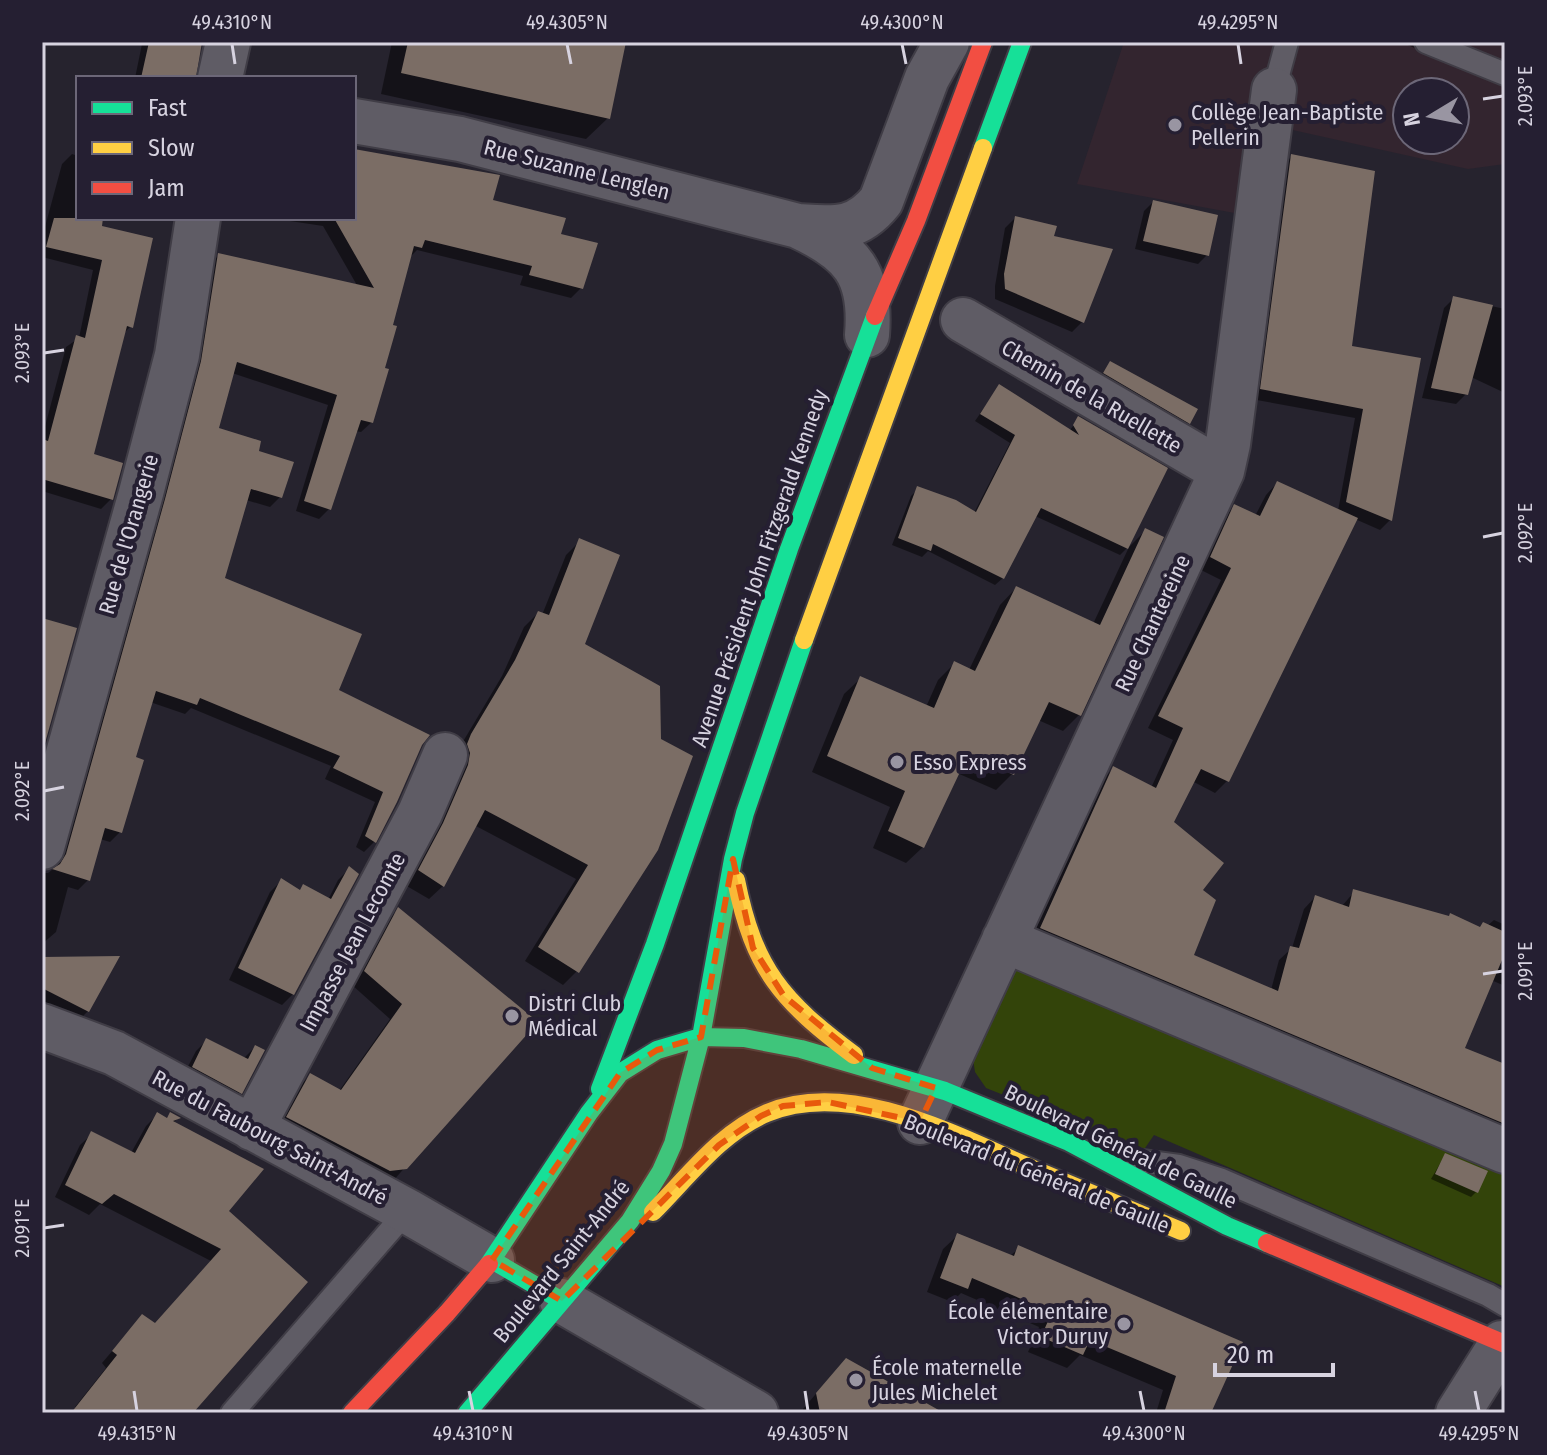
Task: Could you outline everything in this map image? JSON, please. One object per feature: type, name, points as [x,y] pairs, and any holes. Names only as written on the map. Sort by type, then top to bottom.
[{"type":"main road","name":"Avenue Président John Fitzgerald Kennedy","points":[[589,1113],[655,944],[789,549],[867,335],[916,221],[983,42]]},
{"type":"main road","points":[[701,1037],[733,859],[745,813],[789,679],[1022,42]]},
{"type":"main road","points":[[733,859],[745,925],[768,976],[800,1013],[872,1068]]},
{"type":"main road","name":"Boulevard Général de Gaulle","points":[[589,1113],[620,1073],[636,1061],[657,1050],[701,1037],[744,1038],[872,1068],[928,1105],[1031,1124],[1227,1226],[1498,1346]]},
{"type":"main road","name":"Boulevard Saint-André","points":[[467,1413],[630,1221],[661,1171],[681,1117],[701,1037]]},
{"type":"main road","name":"Boulevard du Général de Gaulle","points":[[600,1258],[650,1216],[719,1145],[750,1122],[783,1106],[801,1103],[928,1105],[1197,1238]]},
{"type":"main road","points":[[352,1413],[447,1313],[492,1260],[589,1113]]},
{"type":"main road","points":[[492,1260],[562,1301]]},
{"type":"main road","points":[[388,1400],[447,1313]]},
{"type":"street","points":[[220,76],[228,42]]},
{"type":"street","name":"Rue Suzanne Lenglen","points":[[798,226],[847,226],[860,222],[881,201],[927,78],[947,42]]},
{"type":"street","name":"Rue Chantereine","points":[[928,1105],[1222,471],[1274,90]]},
{"type":"street","name":"Rue Suzanne Lenglen","points":[[356,121],[460,139],[798,226],[838,247],[851,260],[866,292],[869,309],[867,335]]},
{"type":"street","name":"Rue de l'Orangerie","points":[[42,847],[177,355],[198,220]]},
{"type":"street","name":"Chemin de la Ruellette","points":[[963,320],[1222,471]]},
{"type":"street","name":"Impasse Jean Lecomte","points":[[252,1128],[420,813],[445,755]]},
{"type":"street","points":[[1004,940],[1505,1151]]},
{"type":"street","name":"Rue du Faubourg Saint-André","points":[[42,1026],[114,1053],[492,1260]]},
{"type":"street","points":[[562,1301],[756,1413]]},
{"type":"street","points":[[1458,1413],[1498,1346]]},
{"type":"lane","points":[[1274,90],[1287,42]]},
{"type":"lane","points":[[1426,42],[1505,74]]},
{"type":"lane","points":[[1094,1155],[1179,1166],[1222,1180],[1488,1295],[1498,1346]]},
{"type":"lane","points":[[232,1413],[407,1211]]},
{"type":"highlighted area","points":[[733,859],[753,948],[784,996],[872,1068],[936,1088],[920,1122],[828,1102],[783,1106],[761,1116],[719,1145],[562,1301],[492,1260],[620,1073],[657,1050],[701,1037]]},
{"type":"shaded area","name":"Collège Jean-Baptiste Pellerin","points":[[1124,42],[1505,42],[1505,164],[1468,169],[1410,156],[1471,156],[1471,76],[1391,76],[1391,152],[1288,129],[1240,214],[1077,184]]},
{"type":"green space","points":[[1012,964],[1505,1171],[1505,1287],[1154,1135],[1143,1151],[986,1088],[975,1072],[971,1046]]},
{"type":"building","points":[[149,42],[202,42],[196,76],[141,76]]},
{"type":"building","points":[[408,42],[626,42],[610,119],[401,73]]},
{"type":"building","points":[[356,149],[500,175],[493,200],[566,218],[561,234],[598,243],[583,289],[529,275],[532,266],[425,240],[422,248],[414,246],[393,325],[397,326],[385,368],[389,369],[373,423],[361,420],[331,510],[304,501],[337,395],[237,362],[219,428],[261,441],[259,451],[294,462],[282,498],[251,489],[225,578],[362,634],[339,690],[430,735],[422,745],[376,843],[365,836],[383,792],[333,768],[340,756],[200,698],[197,705],[156,691],[136,757],[144,760],[122,833],[105,828],[90,881],[52,869],[60,864],[66,854],[165,499],[201,361],[218,253],[374,288],[335,220],[356,220]]},
{"type":"building","points":[[1291,154],[1375,171],[1352,346],[1421,358],[1392,521],[1346,502],[1363,409],[1260,389]]},
{"type":"building","points":[[1153,200],[1218,215],[1209,256],[1143,241]]},
{"type":"building","points":[[1015,216],[1057,226],[1054,236],[1113,249],[1084,323],[1005,289],[1004,274]]},
{"type":"building","points":[[54,218],[103,220],[102,226],[153,238],[133,328],[127,326],[94,454],[123,463],[113,500],[42,479],[42,439],[48,441],[76,335],[85,338],[102,260],[46,247]]},
{"type":"building","points":[[1453,296],[1493,305],[1468,395],[1431,388]]},
{"type":"building","points":[[1110,361],[1198,409],[1190,424],[1103,373]]},
{"type":"building","points":[[999,384],[1079,435],[1073,425],[1078,416],[1168,468],[1128,549],[1041,508],[1004,579],[933,544],[931,551],[898,538],[917,486],[956,500],[976,512],[1015,435],[980,414]]},
{"type":"building","points":[[1277,481],[1358,518],[1229,782],[1201,769],[1174,822],[1224,863],[1203,890],[1216,900],[1194,955],[1278,991],[1290,946],[1299,948],[1315,895],[1349,907],[1353,889],[1449,916],[1450,913],[1480,927],[1483,922],[1505,932],[1505,953],[1465,1048],[1505,1064],[1505,1124],[1040,928],[1113,766],[1156,788],[1183,728],[1158,716],[1231,568],[1210,557],[1234,504],[1260,516]]},
{"type":"building","points":[[1145,528],[1164,537],[1081,716],[1049,702],[1014,775],[968,755],[924,848],[888,831],[905,791],[827,756],[860,676],[934,708],[954,661],[975,671],[1016,586],[1100,625]]},
{"type":"building","points":[[579,538],[620,555],[585,644],[660,686],[661,739],[693,756],[658,850],[579,973],[538,947],[588,865],[485,810],[444,887],[418,870],[468,765],[470,753],[467,744],[471,734],[515,660],[538,611],[549,615]]},
{"type":"building","points":[[42,618],[77,628],[42,754]]},
{"type":"building","points":[[349,866],[359,874],[294,995],[238,968],[281,878],[300,890],[303,884],[331,899]]},
{"type":"building","points":[[398,907],[538,1022],[407,1169],[390,1171],[286,1117],[310,1073],[341,1090],[402,1004],[364,971]]},
{"type":"building","points":[[120,956],[89,1012],[42,988],[42,957]]},
{"type":"building","points":[[206,1038],[248,1059],[255,1045],[265,1050],[242,1094],[192,1067]]},
{"type":"building","points":[[157,1112],[167,1118],[170,1112],[181,1118],[173,1121],[264,1169],[229,1211],[308,1282],[193,1413],[71,1413],[117,1355],[112,1351],[142,1314],[155,1323],[221,1249],[114,1194],[102,1204],[65,1185],[91,1131],[135,1153]]},
{"type":"building","points":[[1445,1153],[1488,1171],[1478,1193],[1435,1174]]},
{"type":"building","name":"École élémentaire Victor Duruy","points":[[957,1233],[1014,1256],[1018,1245],[1243,1342],[1211,1413],[1164,1413],[1176,1376],[1090,1340],[1083,1355],[1041,1337],[1052,1312],[972,1278],[968,1289],[940,1278]]},
{"type":"building","name":"École maternelle Jules Michelet","points":[[846,1358],[944,1413],[820,1413],[816,1393]]},
{"type":"traffic: fast","points":[[983,148],[1022,42]]},
{"type":"traffic: fast","points":[[600,1089],[655,944],[789,549],[875,316]]},
{"type":"traffic: fast","points":[[467,1413],[630,1221],[661,1171],[673,1144],[701,1037],[733,859],[745,813],[804,640]]},
{"type":"traffic: fast","points":[[489,1264],[589,1113],[620,1073],[657,1050],[701,1037],[744,1038],[801,1049],[945,1091],[1069,1142],[1227,1226],[1267,1243]]},
{"type":"traffic: fast","points":[[492,1260],[562,1301]]},
{"type":"traffic: slow","points":[[804,640],[983,148]]},
{"type":"traffic: slow","points":[[736,880],[752,938],[775,981],[808,1018],[854,1055]]},
{"type":"traffic: slow","points":[[653,1212],[706,1156],[750,1121],[800,1104],[835,1102],[870,1107],[942,1129],[1181,1231]]},
{"type":"traffic: jam","points":[[875,316],[916,221],[983,42]]},
{"type":"traffic: jam","points":[[1267,1243],[1505,1344]]},
{"type":"traffic: jam","points":[[352,1413],[489,1264]]},
{"type":"place","name":"Collège Jean-Baptiste Pellerin","points":[[1175,125]]},
{"type":"place","name":"Esso Express","points":[[897,762]]},
{"type":"place","name":"Distri Club Médical","points":[[512,1016]]},
{"type":"place","name":"École élémentaire Victor Duruy","points":[[1124,1324]]},
{"type":"place","name":"École maternelle Jules Michelet","points":[[856,1380]]}]
